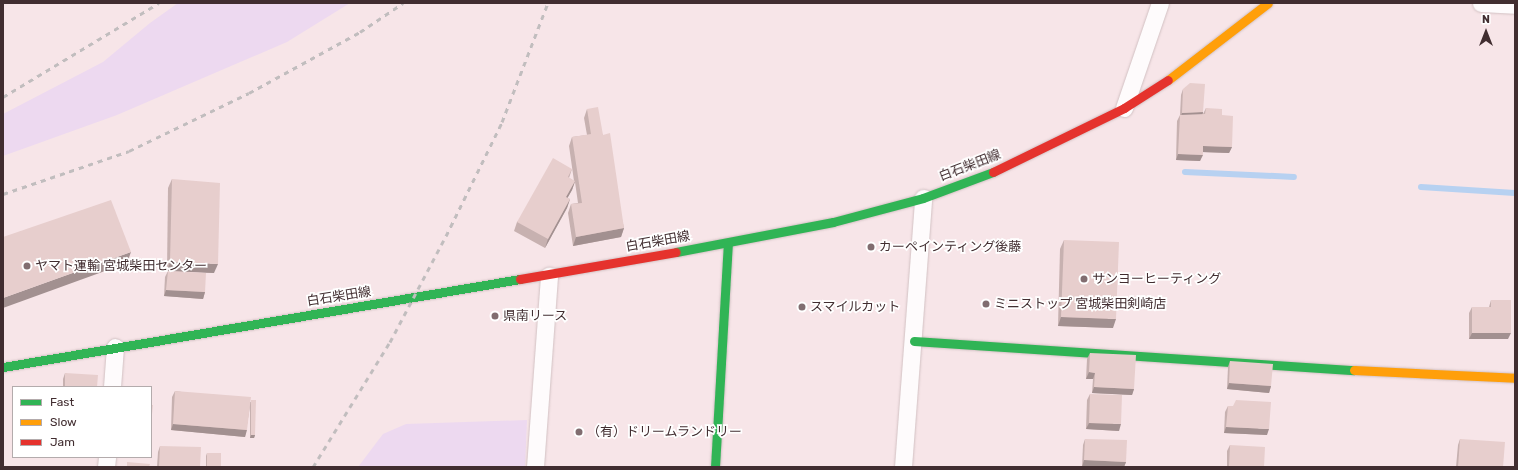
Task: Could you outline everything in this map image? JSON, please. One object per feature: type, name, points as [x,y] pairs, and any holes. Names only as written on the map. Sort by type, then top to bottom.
[{"type":"main road","name":"白石柴田線","points":[[3,367],[115,346],[549,276],[833,222],[923,198],[980,178],[1124,108],[1172,78],[1268,3]]},
{"type":"main road","points":[[715,467],[728,243]]},
{"type":"main road","points":[[914,341],[1232,364],[1515,378]]},
{"type":"street","points":[[1124,108],[1160,3]]},
{"type":"street","points":[[1481,3],[1515,5]]},
{"type":"street","points":[[903,467],[914,341],[923,198]]},
{"type":"street","points":[[535,467],[549,276]]},
{"type":"street","points":[[112,386],[115,346]]},
{"type":"shaded area","points":[[178,3],[350,3],[287,42],[117,115],[3,156],[3,114],[103,62],[150,23]]},
{"type":"shaded area","points":[[527,420],[525,467],[358,467],[383,434],[406,424]]},
{"type":"building","points":[[1190,83],[1205,84],[1203,112],[1182,113],[1183,89]]},
{"type":"building","points":[[598,107],[603,135],[610,133],[624,228],[576,237],[571,204],[582,203],[572,137],[591,134],[587,109]]},
{"type":"building","points":[[1206,108],[1222,109],[1222,115],[1233,116],[1232,147],[1203,146],[1203,155],[1178,154],[1180,115],[1205,114]]},
{"type":"building","points":[[553,158],[572,169],[568,177],[575,181],[566,197],[570,199],[548,239],[517,222]]},
{"type":"building","points":[[172,179],[220,183],[218,264],[170,262]]},
{"type":"building","points":[[111,200],[131,252],[3,298],[3,237]]},
{"type":"building","points":[[1064,240],[1119,242],[1116,319],[1061,317]]},
{"type":"building","points":[[168,271],[206,273],[205,292],[166,290]]},
{"type":"building","points":[[1491,300],[1511,300],[1511,333],[1472,333],[1472,307],[1491,307]]},
{"type":"building","points":[[1090,353],[1136,355],[1134,389],[1094,387],[1095,373],[1089,372]]},
{"type":"building","points":[[1230,361],[1273,364],[1271,386],[1229,383]]},
{"type":"building","points":[[65,373],[98,375],[97,386],[65,386]]},
{"type":"building","points":[[175,391],[251,397],[247,430],[173,424]]},
{"type":"building","points":[[1090,394],[1122,395],[1121,424],[1089,423]]},
{"type":"building","points":[[251,400],[256,400],[255,435],[251,435]]},
{"type":"building","points":[[1236,400],[1271,402],[1269,429],[1226,427],[1228,406],[1233,406]]},
{"type":"building","points":[[1085,439],[1127,440],[1126,462],[1084,460]]},
{"type":"building","points":[[1460,439],[1505,442],[1503,467],[1458,467]]},
{"type":"building","points":[[1230,445],[1265,447],[1264,467],[1229,467]]},
{"type":"building","points":[[160,446],[201,447],[200,467],[159,467]]},
{"type":"building","points":[[207,453],[221,453],[221,467],[207,467]]},
{"type":"building","points":[[127,462],[150,464],[149,467],[127,467]]},
{"type":"waterway","points":[[1185,172],[1294,177]]},
{"type":"waterway","points":[[1421,187],[1515,193]]},
{"type":"railway","points":[[3,97],[159,3]]},
{"type":"railway","points":[[3,194],[129,151],[249,93],[360,32],[403,3]]},
{"type":"railway","points":[[313,467],[390,342],[446,236],[502,122],[548,3]]},
{"type":"traffic: fast","points":[[676,252],[833,222],[923,198],[993,172]]},
{"type":"traffic: fast","points":[[715,467],[728,243]]},
{"type":"traffic: fast","points":[[3,367],[520,279]]},
{"type":"traffic: fast","points":[[914,341],[1354,370]]},
{"type":"traffic: slow","points":[[1168,80],[1268,3]]},
{"type":"traffic: slow","points":[[1354,370],[1515,378]]},
{"type":"traffic: jam","points":[[993,172],[1124,108],[1168,80]]},
{"type":"traffic: jam","points":[[520,279],[676,252]]},
{"type":"place","name":"カーペインティング後藤","points":[[871,247]]},
{"type":"place","name":"ヤマト運輸 宮城柴田センター","points":[[27,266]]},
{"type":"place","name":"サンヨーヒーティング","points":[[1084,279]]},
{"type":"place","name":"ミニストップ 宮城柴田剣崎店","points":[[986,304]]},
{"type":"place","name":"スマイルカット","points":[[802,307]]},
{"type":"place","name":"県南リース","points":[[495,316]]},
{"type":"place","name":"（有）ドリームランドリー","points":[[579,432]]}]
